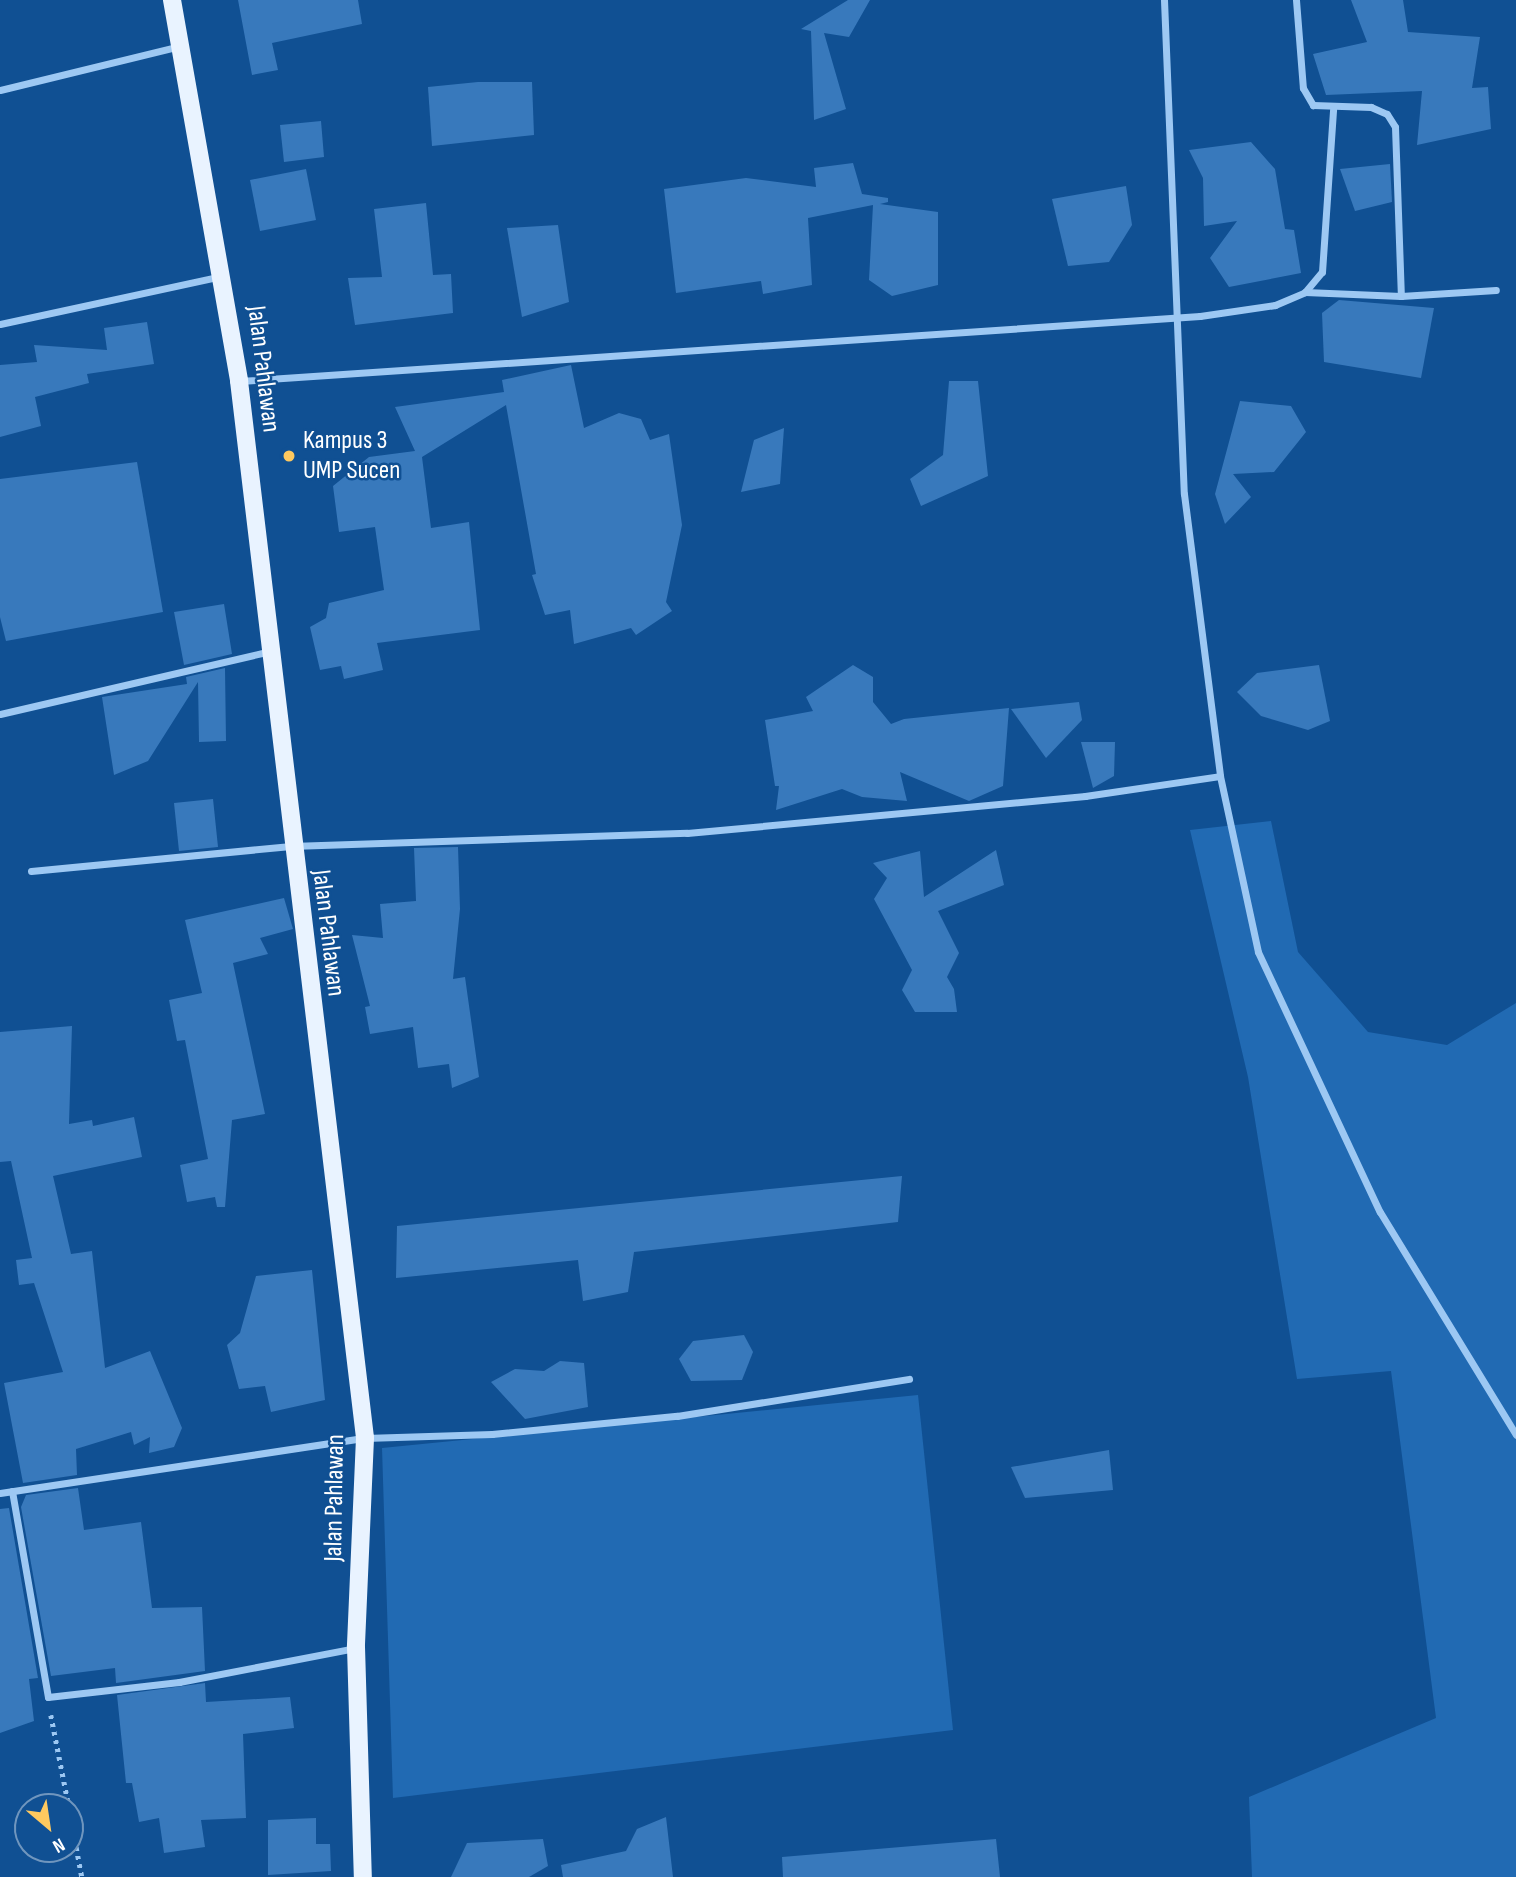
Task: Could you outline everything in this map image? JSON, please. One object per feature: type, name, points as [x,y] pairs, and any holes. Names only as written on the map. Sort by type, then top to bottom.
[{"type":"main road","name":"Jalan Pahlawan","points":[[172,0],[224,276],[239,381],[291,846],[365,1438],[356,1647],[363,1877]]},
{"type":"street","points":[[1164,0],[1184,494],[1220,776],[1258,952],[1311,1072],[1380,1212],[1516,1435]]},
{"type":"street","points":[[1296,0],[1303,88],[1313,105],[1333,109],[1371,107],[1387,114],[1395,127],[1401,296]]},
{"type":"street","points":[[0,90],[181,46]]},
{"type":"street","points":[[1305,292],[1322,272],[1325,257],[1333,109]]},
{"type":"street","points":[[0,324],[224,276]]},
{"type":"street","points":[[239,381],[1178,317],[1275,305],[1305,292],[1401,296],[1496,290]]},
{"type":"street","points":[[0,714],[270,651]]},
{"type":"street","points":[[31,871],[291,846],[687,833],[1085,796],[1220,776]]},
{"type":"street","points":[[0,1493],[365,1438],[492,1434],[677,1416],[909,1380]]},
{"type":"street","points":[[12,1491],[48,1697],[179,1682],[356,1647]]},
{"type":"path","points":[[48,1697],[66,1793]]},
{"type":"shaded area","points":[[1271,821],[1298,952],[1368,1032],[1447,1045],[1516,1003],[1516,1877],[1252,1877],[1249,1797],[1436,1718],[1391,1371],[1297,1379],[1248,1077],[1190,830]]},
{"type":"shaded area","points":[[918,1395],[953,1730],[393,1798],[382,1448]]},
{"type":"building","points":[[238,0],[358,0],[362,24],[272,43],[278,70],[252,75]]},
{"type":"building","points":[[848,0],[870,0],[849,37],[824,33],[846,109],[814,120],[811,31],[801,29]]},
{"type":"building","points":[[1351,0],[1403,0],[1408,32],[1480,37],[1472,88],[1488,87],[1491,129],[1417,145],[1422,91],[1326,95],[1313,54],[1367,42]]},
{"type":"building","points":[[478,82],[532,82],[534,135],[432,146],[428,87]]},
{"type":"building","points":[[321,121],[324,157],[284,162],[280,125]]},
{"type":"building","points":[[1251,142],[1275,169],[1285,229],[1294,230],[1301,273],[1229,287],[1210,258],[1237,221],[1204,226],[1203,178],[1189,150]]},
{"type":"building","points":[[853,163],[862,194],[888,198],[888,202],[880,204],[938,212],[938,285],[892,296],[869,280],[873,205],[808,218],[812,285],[763,294],[761,281],[676,293],[664,189],[746,178],[816,187],[814,168]]},
{"type":"building","points":[[1390,164],[1392,202],[1355,211],[1340,169]]},
{"type":"building","points":[[306,169],[316,220],[260,231],[250,180]]},
{"type":"building","points":[[1126,186],[1132,225],[1109,262],[1068,266],[1052,199]]},
{"type":"building","points":[[426,203],[433,275],[451,274],[453,313],[355,325],[348,278],[382,277],[374,209]]},
{"type":"building","points":[[558,225],[569,302],[522,317],[507,228]]},
{"type":"building","points":[[1339,300],[1434,308],[1421,378],[1324,362],[1322,313]]},
{"type":"building","points":[[147,322],[154,364],[87,374],[89,383],[35,397],[41,426],[0,437],[0,365],[37,362],[34,345],[107,350],[104,328]]},
{"type":"building","points":[[571,365],[584,428],[619,413],[641,419],[650,440],[669,434],[682,525],[666,602],[672,611],[636,635],[631,628],[574,644],[570,610],[545,615],[532,575],[536,574],[506,405],[422,457],[431,528],[469,522],[480,630],[377,643],[383,670],[344,679],[341,666],[320,670],[310,627],[326,618],[329,603],[384,590],[375,527],[339,532],[333,486],[369,457],[415,451],[395,407],[504,392],[502,380]]},
{"type":"building","points":[[949,381],[978,381],[988,476],[921,506],[910,479],[943,455]]},
{"type":"building","points":[[1240,401],[1291,406],[1306,432],[1274,472],[1233,474],[1251,497],[1225,524],[1215,494]]},
{"type":"building","points":[[784,428],[780,484],[741,492],[754,440]]},
{"type":"building","points":[[137,462],[163,612],[6,641],[0,617],[0,479]]},
{"type":"building","points":[[224,604],[232,654],[184,665],[174,612]]},
{"type":"building","points":[[853,665],[873,677],[873,702],[891,724],[904,719],[1009,708],[1003,786],[969,801],[900,772],[907,801],[862,797],[842,789],[776,810],[779,786],[775,786],[765,720],[813,711],[806,697]]},
{"type":"building","points":[[1319,665],[1330,721],[1308,730],[1261,716],[1237,692],[1257,673]]},
{"type":"building","points":[[225,668],[226,741],[199,742],[198,682],[148,761],[114,775],[102,697],[187,684],[186,677]]},
{"type":"building","points":[[1079,702],[1082,720],[1046,758],[1011,709]]},
{"type":"building","points":[[1081,742],[1115,742],[1114,776],[1093,788]]},
{"type":"building","points":[[213,799],[218,847],[179,851],[174,803]]},
{"type":"building","points":[[458,847],[460,909],[453,979],[465,977],[479,1077],[452,1088],[449,1064],[418,1068],[413,1027],[370,1034],[365,1007],[370,1006],[352,935],[383,938],[380,904],[416,901],[414,848]]},
{"type":"building","points":[[996,850],[1004,885],[938,911],[959,953],[947,977],[954,989],[957,1012],[915,1012],[902,990],[912,970],[874,899],[887,878],[873,863],[920,851],[924,897]]},
{"type":"building","points":[[284,898],[293,929],[260,938],[268,954],[233,963],[265,1114],[232,1120],[225,1207],[217,1207],[215,1197],[187,1202],[180,1165],[208,1159],[185,1040],[177,1041],[169,1000],[202,993],[185,920]]},
{"type":"building","points":[[72,1026],[69,1124],[92,1120],[93,1126],[134,1117],[142,1157],[53,1176],[71,1254],[92,1251],[105,1368],[150,1351],[182,1428],[174,1447],[149,1453],[150,1437],[134,1445],[131,1432],[76,1449],[77,1475],[23,1483],[4,1383],[63,1372],[34,1283],[19,1285],[16,1260],[32,1258],[11,1161],[0,1162],[0,1032]]},
{"type":"building","points":[[902,1176],[898,1222],[634,1252],[628,1292],[583,1301],[578,1260],[396,1278],[397,1226]]},
{"type":"building","points":[[312,1270],[325,1400],[271,1412],[265,1386],[239,1389],[227,1345],[240,1333],[256,1276]]},
{"type":"building","points":[[744,1335],[753,1352],[742,1380],[691,1381],[679,1359],[693,1341]]},
{"type":"building","points":[[560,1361],[584,1363],[588,1407],[525,1419],[491,1382],[515,1369],[544,1371]]},
{"type":"building","points":[[1109,1450],[1113,1490],[1025,1498],[1011,1467]]},
{"type":"building","points":[[78,1488],[84,1530],[141,1522],[152,1608],[202,1607],[205,1671],[116,1683],[115,1668],[51,1676],[21,1507],[26,1495]]},
{"type":"building","points":[[9,1508],[38,1678],[29,1679],[34,1721],[0,1733],[0,1509]]},
{"type":"building","points":[[205,1683],[206,1702],[290,1697],[294,1728],[243,1734],[246,1818],[201,1820],[205,1847],[164,1853],[159,1818],[139,1822],[132,1783],[126,1783],[117,1695]]},
{"type":"building","points":[[666,1817],[673,1877],[563,1877],[561,1865],[626,1851],[637,1829]]},
{"type":"building","points":[[316,1818],[316,1844],[330,1844],[331,1871],[268,1875],[268,1820]]},
{"type":"building","points":[[543,1839],[548,1866],[529,1877],[451,1877],[467,1843]]},
{"type":"building","points":[[996,1839],[1000,1877],[783,1877],[782,1857]]},
{"type":"place","name":"Kampus 3 UMP Sucen","points":[[289,456]]}]
